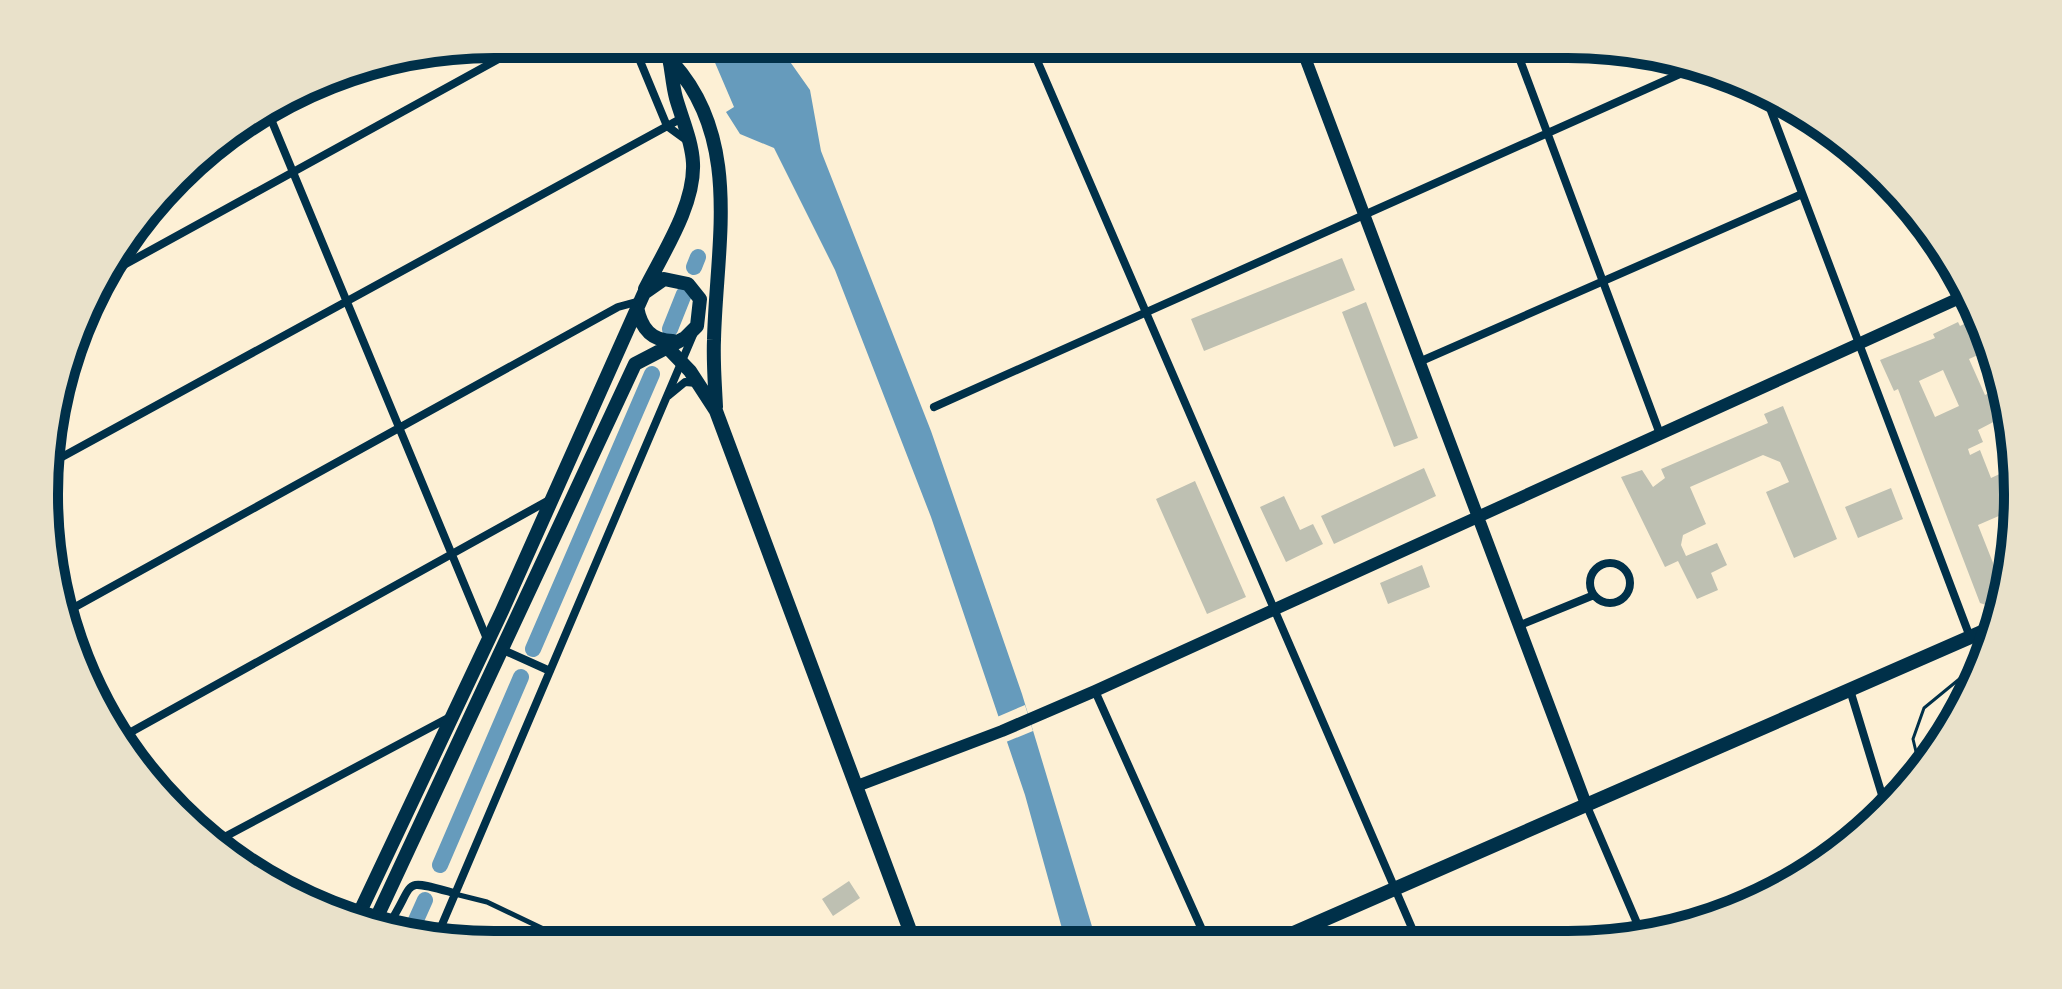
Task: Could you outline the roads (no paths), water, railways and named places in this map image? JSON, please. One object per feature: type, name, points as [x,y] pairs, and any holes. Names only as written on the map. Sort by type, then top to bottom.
[{"type":"main road","points":[[671,58],[694,91],[717,158],[721,241],[714,339],[716,411]]},
{"type":"main road","points":[[361,910],[488,641],[691,185],[693,162],[675,93],[673,63]]},
{"type":"main road","points":[[378,915],[506,652],[635,364],[700,317],[721,241]]},
{"type":"main road","points":[[714,339],[700,317],[696,291],[680,280],[656,281],[640,300],[641,324],[669,342],[716,411],[910,931]]},
{"type":"main road","points":[[1298,931],[1982,632]]},
{"type":"street","points":[[123,265],[501,58]]},
{"type":"street","points":[[639,58],[667,126],[689,142]]},
{"type":"street","points":[[1036,58],[1413,931]]},
{"type":"street","points":[[1305,58],[1586,804],[1638,925]]},
{"type":"street","points":[[1519,58],[1660,434]]},
{"type":"street","points":[[934,407],[1146,309],[1681,73]]},
{"type":"street","points":[[1770,108],[1970,637]]},
{"type":"street","points":[[60,458],[682,118]]},
{"type":"street","points":[[271,119],[488,641],[550,671]]},
{"type":"street","points":[[1419,362],[1802,194]]},
{"type":"street","points":[[857,786],[1002,731],[1095,691],[1958,299]]},
{"type":"street","points":[[73,608],[618,307],[640,300]]},
{"type":"street","points":[[441,927],[700,317]]},
{"type":"street","points":[[663,402],[681,384],[691,381],[700,385]]},
{"type":"street","points":[[129,733],[552,498]]},
{"type":"street","points":[[1612,563],[1624,569],[1630,581],[1624,598],[1605,602],[1594,595],[1592,576],[1600,566],[1612,563]]},
{"type":"street","points":[[1518,626],[1594,595]]},
{"type":"street","points":[[1850,690],[1882,796]]},
{"type":"street","points":[[1095,691],[1203,931]]},
{"type":"street","points":[[224,837],[451,716]]},
{"type":"street","points":[[392,919],[409,887],[421,882],[454,893]]},
{"type":"lane","points":[[454,893],[487,902],[548,931]]},
{"type":"water","points":[[713,58],[787,58],[810,90],[821,151],[931,431],[1022,694],[1093,931],[1063,931],[1025,795],[931,517],[835,270],[774,148],[740,134],[726,112],[734,107]]},
{"type":"waterway","points":[[694,267],[698,257]]},
{"type":"waterway","points":[[670,329],[684,294]]},
{"type":"waterway","points":[[533,649],[652,374]]},
{"type":"waterway","points":[[440,865],[521,677]]},
{"type":"waterway","points":[[414,924],[425,900]]}]
